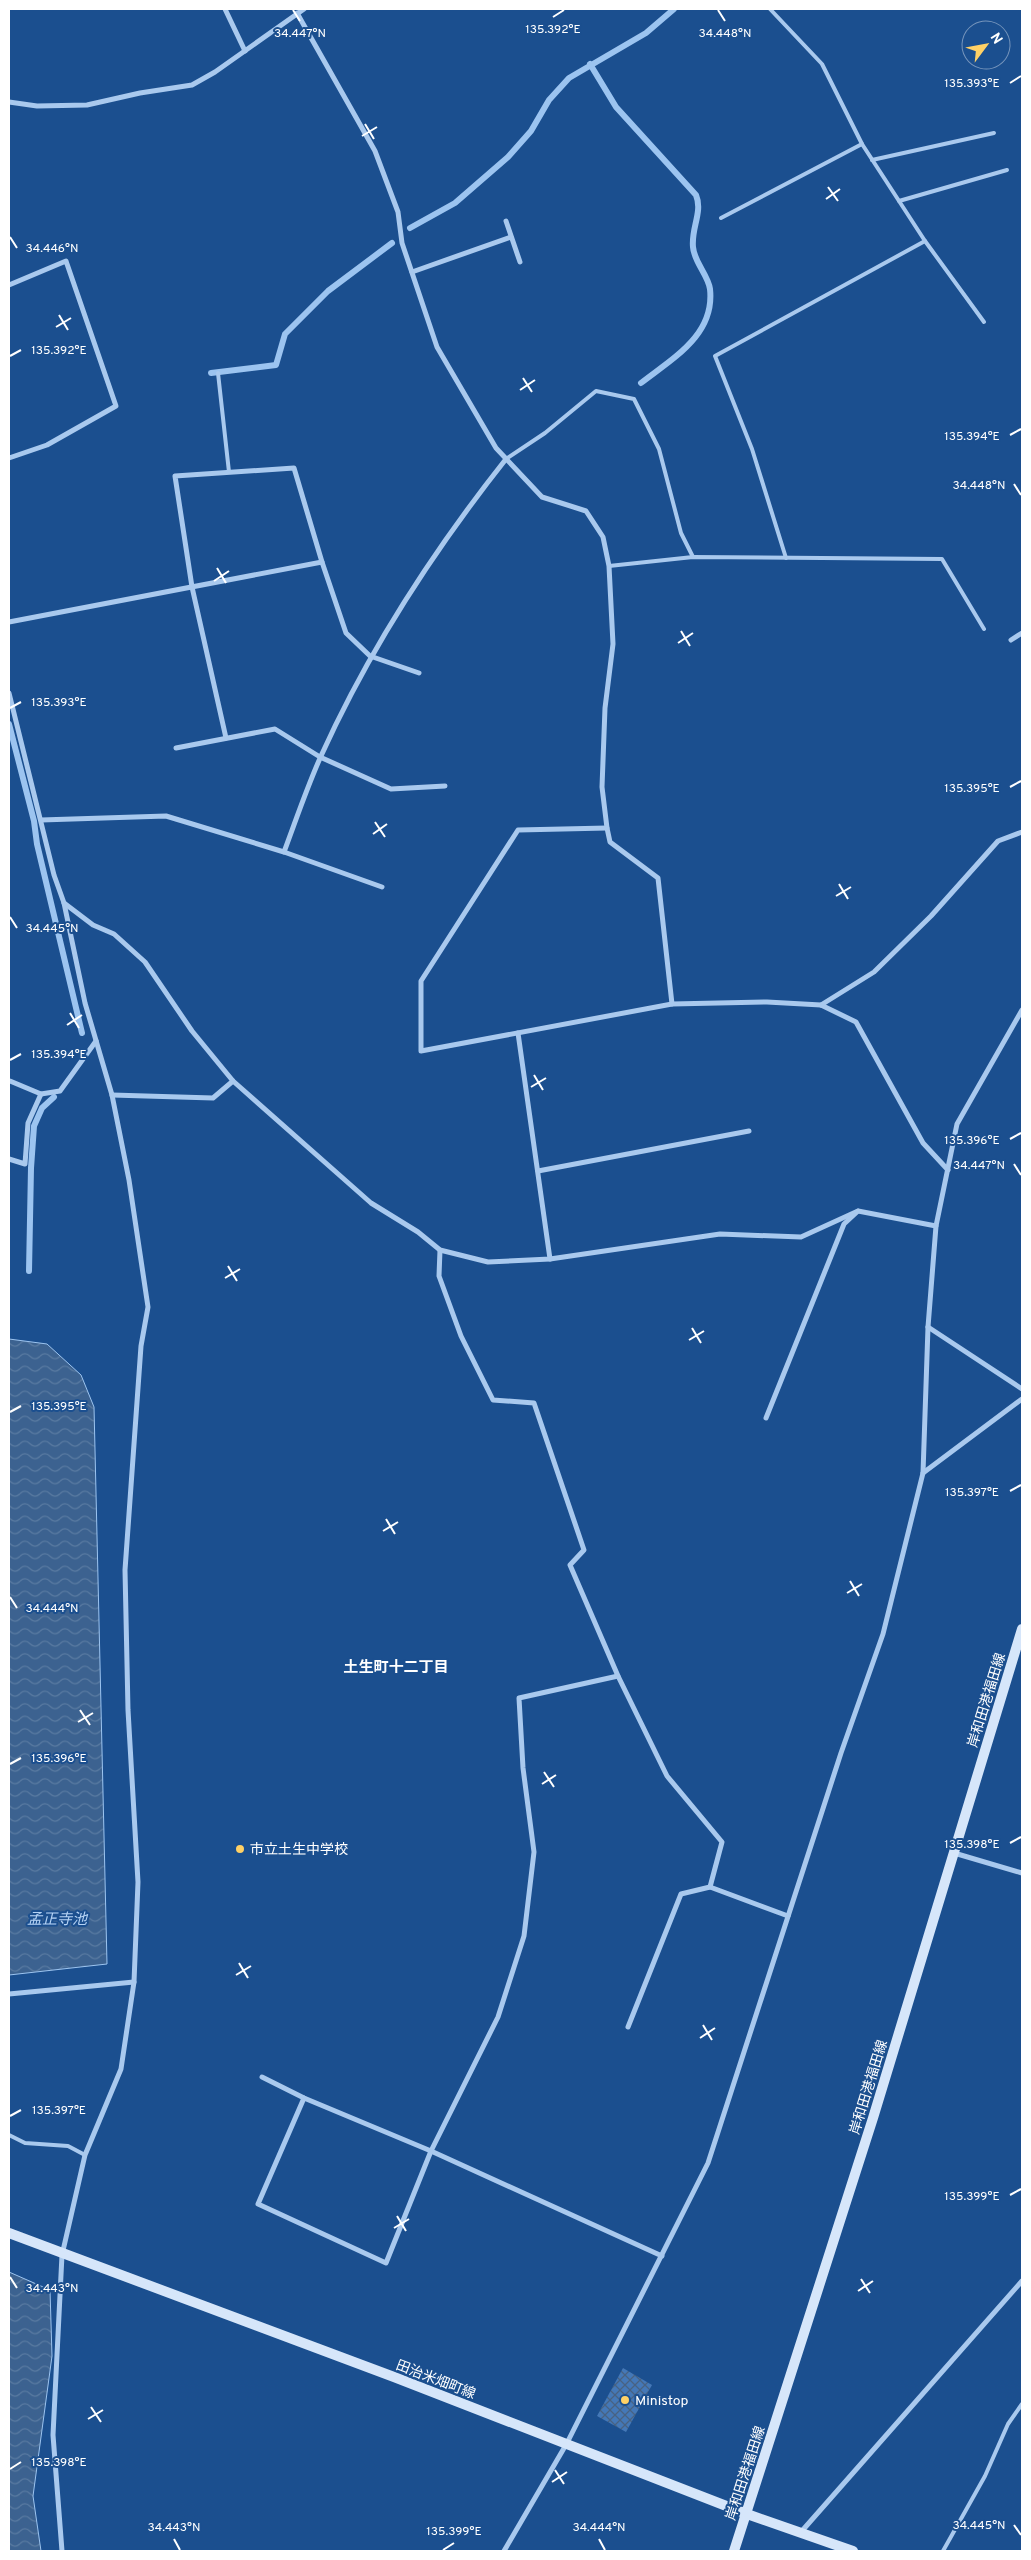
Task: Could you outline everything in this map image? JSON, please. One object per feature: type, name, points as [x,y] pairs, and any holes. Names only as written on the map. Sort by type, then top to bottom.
[{"type":"street","points":[[225,9],[245,51]]},
{"type":"street","points":[[9,102],[37,106],[87,106],[140,93],[192,85],[215,72],[304,9]]},
{"type":"street","points":[[297,14],[374,150],[398,212],[402,243],[436,347],[496,448],[542,497],[586,511],[604,537],[608,566],[613,644],[606,708],[602,787],[607,828],[610,842],[658,878],[672,1004]]},
{"type":"street","points":[[506,221],[520,262]]},
{"type":"street","points":[[412,272],[511,237]]},
{"type":"street","points":[[9,286],[66,261],[116,406],[47,445],[9,458]]},
{"type":"street","points":[[284,852],[320,757],[370,656],[471,502],[506,459]]},
{"type":"street","points":[[226,738],[192,587],[174,476],[294,468],[322,562],[346,633],[370,656],[419,673]]},
{"type":"street","points":[[9,622],[322,562]]},
{"type":"street","points":[[1011,640],[1022,633]]},
{"type":"street","points":[[9,693],[64,903],[85,1003],[112,1095],[129,1180],[148,1307],[141,1346],[125,1570],[128,1710],[138,1882],[134,1982],[121,2069],[85,2155],[62,2255],[54,2435],[62,2551]]},
{"type":"street","points":[[176,748],[275,728],[320,757],[391,789],[446,786]]},
{"type":"street","points":[[41,820],[166,816],[284,852],[382,887]]},
{"type":"street","points":[[607,828],[518,830],[421,980],[421,1051],[672,1004],[767,1002],[821,1005],[856,1022],[923,1143],[948,1170]]},
{"type":"street","points":[[821,1005],[874,972],[931,916],[998,842],[1022,832]]},
{"type":"street","points":[[64,903],[93,925],[114,934],[144,962],[192,1031],[233,1081],[371,1203],[418,1232],[440,1250],[488,1262],[550,1259],[720,1234],[801,1236],[858,1211],[936,1226]]},
{"type":"street","points":[[504,2551],[567,2444],[708,2163],[788,1916],[883,1634],[923,1473],[928,1327],[936,1226],[957,1124],[1022,1010]]},
{"type":"street","points":[[518,1033],[550,1259]]},
{"type":"street","points":[[10,1080],[41,1094],[60,1091],[96,1041]]},
{"type":"street","points":[[112,1095],[213,1098],[233,1081]]},
{"type":"street","points":[[9,1159],[26,1164],[28,1123],[41,1094]]},
{"type":"street","points":[[538,1171],[749,1131]]},
{"type":"street","points":[[766,1418],[844,1224],[858,1211]]},
{"type":"street","points":[[440,1250],[439,1276],[461,1336],[493,1400],[534,1403],[584,1550],[570,1565],[618,1676],[667,1776],[722,1842],[710,1887]]},
{"type":"street","points":[[928,1327],[1022,1389]]},
{"type":"street","points":[[923,1473],[1022,1398]]},
{"type":"street","name":"岸和田港福田線","points":[[734,2551],[873,2118],[1022,1629]]},
{"type":"street","points":[[304,2098],[258,2204],[386,2263],[431,2152],[498,2017],[524,1936],[534,1852],[523,1768],[518,1698],[618,1676]]},
{"type":"street","points":[[954,1853],[1022,1874]]},
{"type":"street","points":[[628,2027],[681,1894],[710,1887],[788,1916]]},
{"type":"street","points":[[9,1994],[134,1982]]},
{"type":"street","points":[[262,2077],[304,2098],[431,2152],[662,2256]]},
{"type":"street","name":"田治米畑町線","points":[[9,2233],[62,2255],[394,2377],[747,2514],[853,2551]]},
{"type":"street","points":[[801,2532],[1022,2281]]},
{"type":"lane","points":[[770,9],[822,64],[872,160],[925,241],[984,322]]},
{"type":"lane","points":[[872,160],[994,133]]},
{"type":"lane","points":[[721,218],[862,144]]},
{"type":"lane","points":[[899,202],[1007,170]]},
{"type":"lane","points":[[786,558],[752,449],[715,356],[925,241]]},
{"type":"lane","points":[[218,373],[229,472]]},
{"type":"lane","points":[[506,459],[545,432],[596,391],[634,399],[659,449],[681,533],[693,557]]},
{"type":"lane","points":[[608,566],[693,557],[942,559],[984,629]]},
{"type":"lane","points":[[9,2136],[25,2143],[68,2146],[85,2155]]},
{"type":"lane","points":[[943,2551],[984,2476],[1008,2424],[1022,2404]]},
{"type":"water","name":"孟正寺池","points":[[9,1339],[47,1344],[81,1375],[94,1407],[107,1964],[9,1975]]},
{"type":"water","points":[[9,2272],[50,2290],[52,2356],[33,2496],[41,2551],[9,2551]]},
{"type":"building","name":"Ministop","points":[[623,2368],[652,2385],[626,2432],[597,2416]]},
{"type":"waterway","points":[[410,228],[455,203],[508,157],[531,131],[549,100],[569,78],[646,33],[674,9]]},
{"type":"waterway","points":[[590,64],[616,107],[696,195],[698,201],[693,247],[710,289],[710,305],[706,320],[689,344],[641,383]]},
{"type":"waterway","points":[[211,373],[276,365],[285,334],[328,291],[392,243]]},
{"type":"waterway","points":[[9,724],[34,821],[37,844],[82,1033]]},
{"type":"waterway","points":[[29,1271],[31,1168],[34,1126],[42,1108],[54,1097]]},
{"type":"place","name":"市立土生中学校","points":[[240,1849]]},
{"type":"place","name":"Ministop","points":[[625,2400]]},
{"type":"district","name":"土生町十二丁目","points":[[396,1667]]}]
